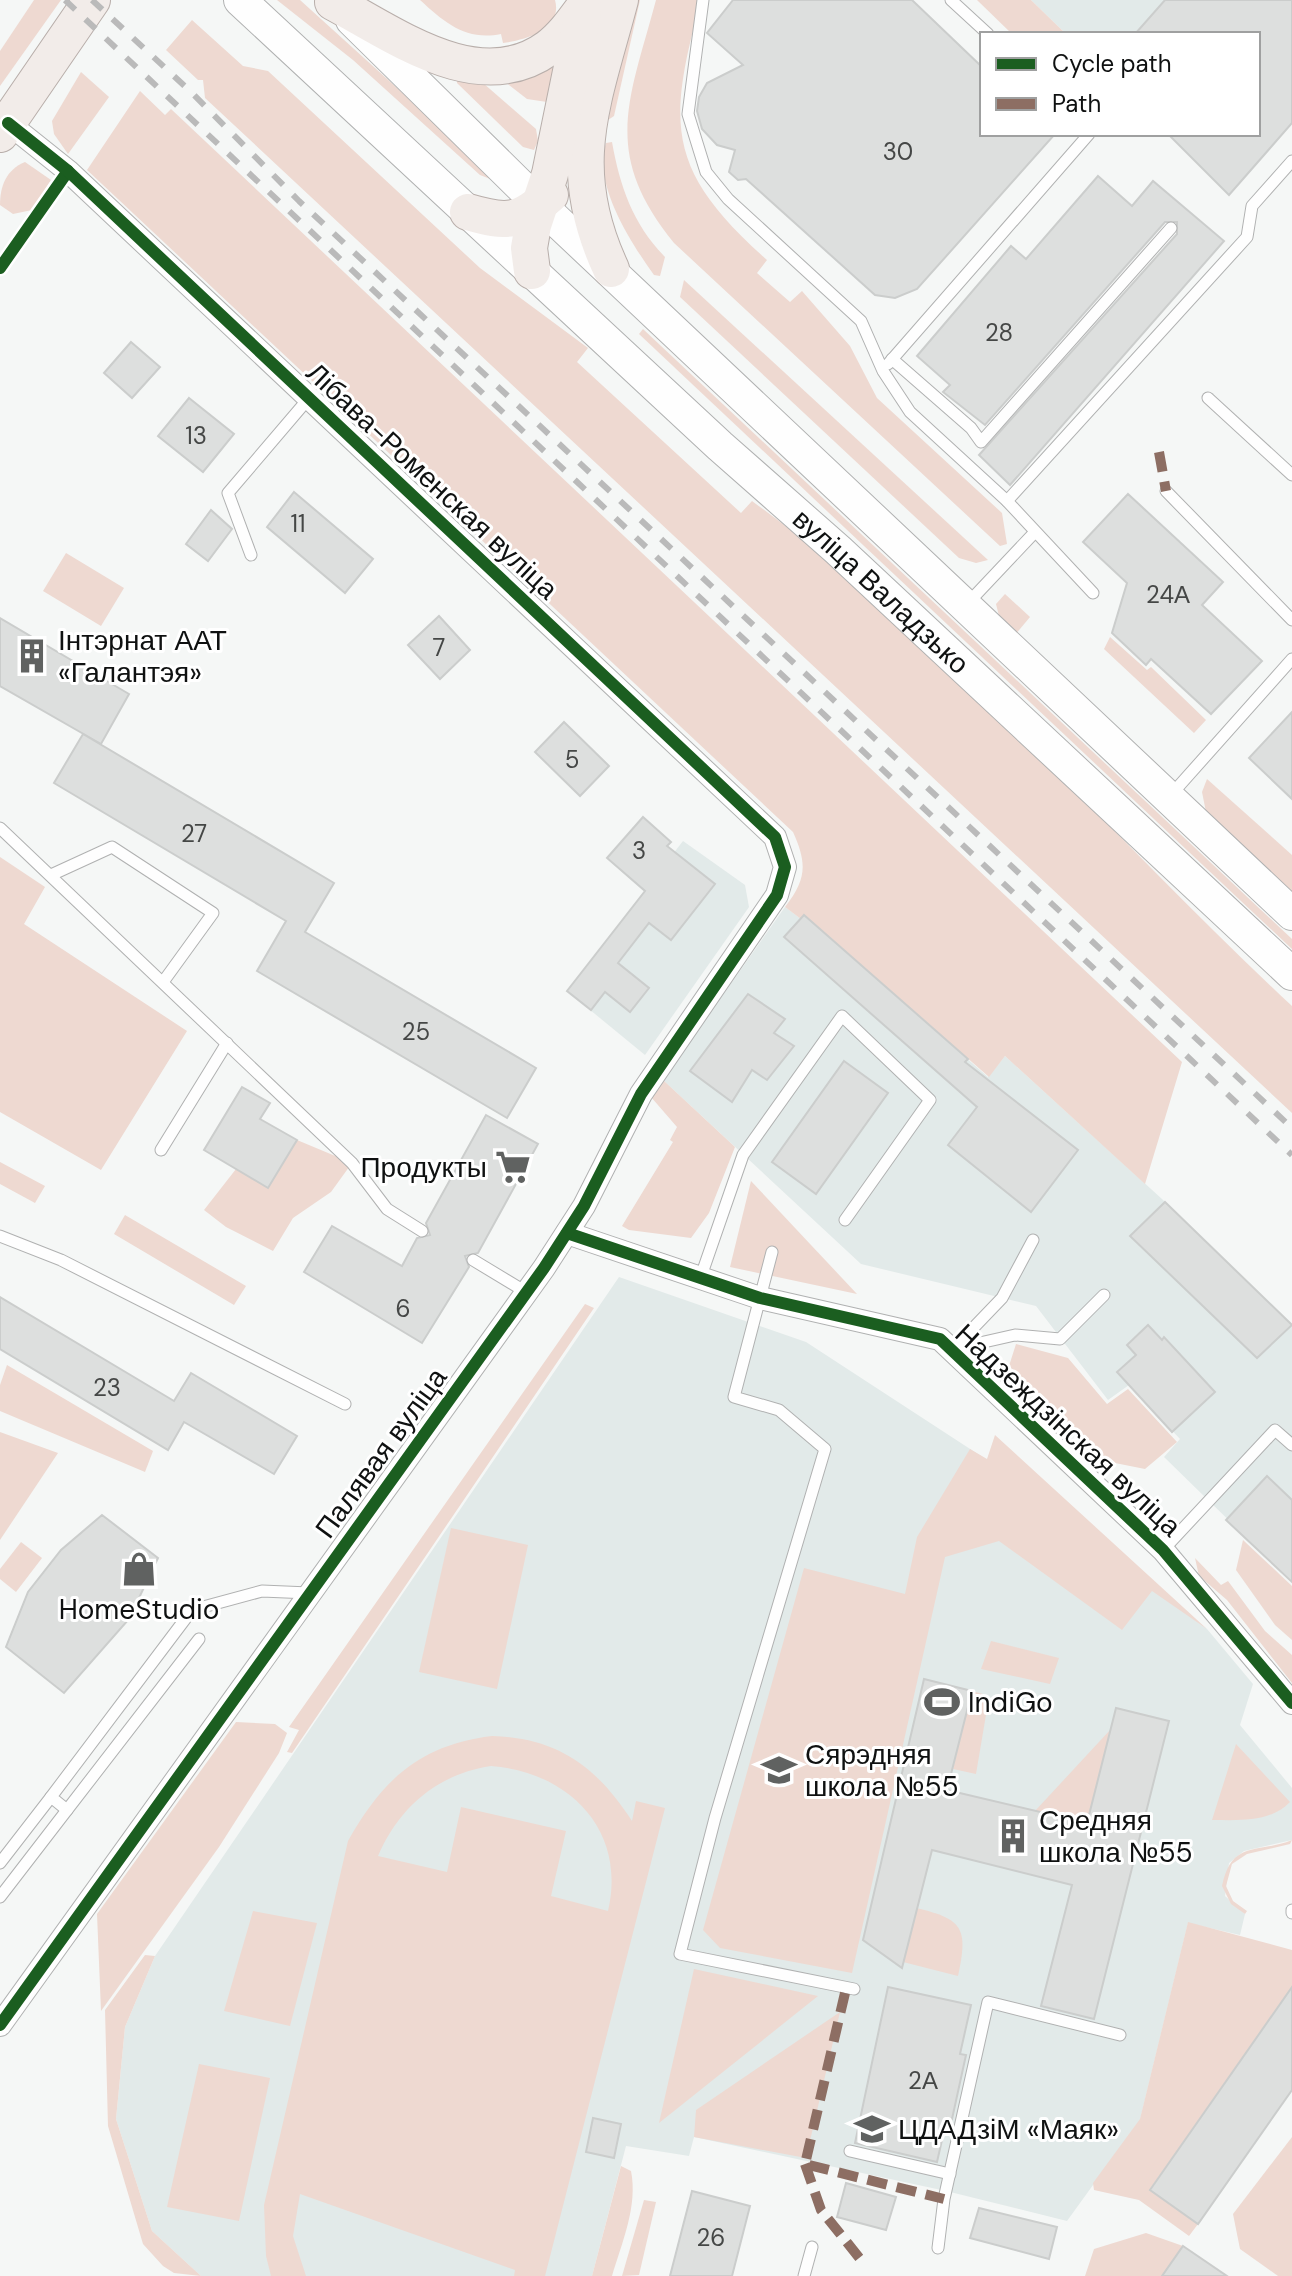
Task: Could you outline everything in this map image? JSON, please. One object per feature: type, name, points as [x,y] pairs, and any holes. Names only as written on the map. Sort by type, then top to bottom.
[{"type":"main road","points":[[4,128],[92,0]]},
{"type":"main road","points":[[611,269],[593,232],[587,206],[584,148],[620,0]]},
{"type":"main road","points":[[332,1],[449,61],[490,67],[521,61],[547,49],[586,3]]},
{"type":"main road","name":"вуліца Валадзько","points":[[332,1],[539,204],[611,269],[1167,800],[1292,914]]},
{"type":"main road","name":"вуліца Валадзько","points":[[243,3],[720,446],[838,550],[1292,974]]},
{"type":"main road","points":[[532,271],[529,248],[550,174],[558,119],[586,3]]},
{"type":"main road","points":[[468,212],[512,220],[539,204],[568,175],[584,148]]},
{"type":"street","name":"Лібава-Роменская вуліца","points":[[4,128],[68,171],[775,837],[785,867],[777,895]]},
{"type":"street","name":"Палявая вуліца","points":[[0,2025],[231,1708],[309,1593],[567,1233],[641,1094],[777,895]]},
{"type":"street","name":"Надзеждзінская вуліца","points":[[567,1233],[760,1298],[940,1339],[1163,1550],[1292,1703]]},
{"type":"lane","points":[[703,0],[688,114],[706,172],[728,199],[861,321],[883,371],[910,412],[1007,501],[1093,593]]},
{"type":"lane","points":[[951,0],[986,32]]},
{"type":"lane","points":[[883,371],[1087,136]]},
{"type":"lane","points":[[1007,501],[1247,237],[1252,206],[1292,161]]},
{"type":"lane","points":[[892,359],[971,428],[981,442],[1171,228]]},
{"type":"lane","points":[[251,555],[228,493],[309,398]]},
{"type":"lane","points":[[1208,398],[1292,475]]},
{"type":"lane","points":[[1166,491],[1292,620]]},
{"type":"lane","points":[[965,606],[1035,532]]},
{"type":"lane","points":[[1167,800],[1292,659]]},
{"type":"lane","points":[[0,828],[352,1163],[387,1209],[422,1231]]},
{"type":"lane","points":[[51,875],[112,847],[213,913],[163,982]]},
{"type":"lane","points":[[700,1280],[743,1155],[842,1016],[930,1100],[845,1220]]},
{"type":"lane","points":[[161,1150],[227,1043]]},
{"type":"lane","points":[[0,1236],[61,1260],[345,1404]]},
{"type":"lane","points":[[953,1349],[1002,1298],[1033,1240]]},
{"type":"lane","points":[[772,1252],[734,1397],[779,1410],[825,1449],[715,1818],[680,1954],[854,1989]]},
{"type":"lane","points":[[473,1260],[526,1292]]},
{"type":"lane","points":[[953,1349],[1015,1335],[1060,1339],[1104,1295]]},
{"type":"lane","points":[[1163,1550],[1275,1430],[1292,1445]]},
{"type":"lane","points":[[0,1863],[192,1610],[262,1591],[309,1593]]},
{"type":"lane","points":[[0,1897],[199,1639]]},
{"type":"lane","points":[[51,1797],[67,1810]]},
{"type":"lane","points":[[938,2248],[950,2174],[988,2002],[1120,2035]]},
{"type":"lane","points":[[850,2151],[950,2174]]},
{"type":"lane","points":[[804,2276],[812,2247]]},
{"type":"shaded area","points":[[34,0],[61,0],[0,86],[0,51]]},
{"type":"shaded area","points":[[277,0],[300,0],[503,184],[480,175],[353,60]]},
{"type":"shaded area","points":[[420,0],[555,0],[556,10],[548,26],[541,31],[503,43],[501,34],[477,35],[457,28]]},
{"type":"shaded area","points":[[634,0],[640,0],[614,116],[605,122]]},
{"type":"shaded area","points":[[656,0],[701,0],[690,43],[680,113],[683,143],[693,171],[709,199],[767,260],[757,273],[790,302],[802,291],[850,346],[877,398],[1002,513],[1007,544],[1000,546],[674,243],[651,211],[637,181],[629,153],[628,126],[637,68]]},
{"type":"shaded area","points":[[977,0],[1031,0],[1064,32],[1010,32]]},
{"type":"shaded area","points":[[1031,0],[1292,0],[1292,123],[1229,195],[1170,136],[1260,136],[1260,32],[1064,32]]},
{"type":"shaded area","points":[[192,20],[243,66],[268,71],[480,268],[588,348],[577,362],[741,513],[752,501],[825,557],[895,617],[963,680],[1292,1006],[1292,1113],[205,98],[203,80],[198,80],[166,50]]},
{"type":"shaded area","points":[[550,63],[554,71],[547,102],[527,99],[504,81]]},
{"type":"shaded area","points":[[81,72],[109,97],[68,154],[54,134],[52,121]]},
{"type":"shaded area","points":[[475,76],[536,129],[538,141],[534,150],[523,147],[457,83],[457,78]]},
{"type":"shaded area","points":[[140,91],[165,115],[171,109],[1182,1062],[1145,1184],[1005,1056],[989,1077],[804,915],[801,919],[785,907],[798,888],[802,871],[801,853],[793,832],[87,170]]},
{"type":"shaded area","points":[[612,142],[619,174],[636,218],[665,257],[660,276],[654,275],[635,247],[609,195],[603,159],[606,143]]},
{"type":"shaded area","points":[[25,162],[51,180],[32,210],[13,214],[0,205],[1,191],[9,174]]},
{"type":"shaded area","points":[[684,280],[988,560],[976,563],[959,558],[680,297]]},
{"type":"shaded area","points":[[643,329],[1292,939],[1292,949],[639,334]]},
{"type":"shaded area","points":[[66,553],[124,588],[101,626],[43,591]]},
{"type":"shaded area","points":[[1005,594],[1030,617],[1014,636],[999,616],[996,604]]},
{"type":"shaded area","points":[[1110,637],[1147,670],[1151,667],[1206,720],[1194,733],[1104,649]]},
{"type":"shaded area","points":[[1207,779],[1292,855],[1292,893],[1206,812],[1202,792]]},
{"type":"shaded area","points":[[683,841],[745,885],[749,907],[645,1055],[567,991]]},
{"type":"shaded area","points":[[0,857],[45,887],[24,924],[187,1031],[101,1170],[0,1112]]},
{"type":"shaded area","points":[[785,907],[800,918],[804,915],[988,1077],[1005,1056],[1162,1199],[1292,1325],[1292,1582],[1164,1457],[1180,1439],[1129,1385],[1108,1400],[1036,1306],[861,1264],[663,1080]]},
{"type":"shaded area","points":[[663,1080],[735,1147],[709,1213],[691,1238],[629,1230],[622,1226],[673,1142],[670,1140],[677,1127],[651,1097]]},
{"type":"shaded area","points":[[297,1140],[352,1163],[331,1192],[293,1218],[273,1251],[226,1227],[204,1210],[236,1169],[268,1188]]},
{"type":"shaded area","points":[[0,1162],[45,1186],[35,1203],[0,1184]]},
{"type":"shaded area","points":[[751,1181],[857,1294],[730,1267]]},
{"type":"shaded area","points":[[125,1215],[246,1286],[234,1305],[114,1234]]},
{"type":"shaded area","name":"Сярэдняя школа №55","points":[[619,1277],[806,1342],[987,1460],[1207,1629],[1253,1684],[1240,1725],[1292,1788],[1292,1840],[1244,1851],[1229,1863],[1225,1896],[1245,1914],[1240,1935],[1188,1923],[1140,2120],[1067,2221],[946,2191],[694,2137],[689,2156],[626,2146],[592,2276],[201,2276],[152,2231],[116,2119],[125,2027],[155,1956]]},
{"type":"shaded area","points":[[585,1304],[594,1308],[292,1753],[287,1752],[299,1730],[289,1727]]},
{"type":"shaded area","points":[[1016,1344],[1068,1358],[1107,1404],[1128,1389],[1177,1442],[1145,1469],[1110,1462],[1009,1366]]},
{"type":"shaded area","points":[[7,1365],[153,1451],[145,1472],[0,1411],[0,1385]]},
{"type":"shaded area","points":[[0,1432],[58,1453],[0,1540]]},
{"type":"shaded area","points":[[995,1435],[1207,1629],[1152,1591],[1122,1630],[999,1541],[945,1557],[852,1973],[720,1948],[703,1930],[804,1568],[905,1594],[917,1537],[970,1449],[987,1459]]},
{"type":"shaded area","points":[[451,1528],[528,1545],[497,1689],[419,1672]]},
{"type":"shaded area","points":[[1243,1540],[1292,1586],[1292,1640],[1275,1625],[1236,1570]]},
{"type":"shaded area","points":[[21,1542],[42,1558],[16,1592],[0,1579],[0,1569]]},
{"type":"shaded area","points":[[1195,1558],[1221,1585],[1228,1581],[1265,1631],[1292,1655],[1292,1683],[1227,1600],[1199,1576]]},
{"type":"shaded area","points":[[991,1641],[1059,1658],[1050,1684],[981,1669]]},
{"type":"shaded area","points":[[972,1691],[983,1694],[988,1703],[976,1774],[953,1769]]},
{"type":"shaded area","points":[[236,1722],[275,1724],[287,1733],[279,1753],[219,1847],[101,2011],[97,1914]]},
{"type":"shaded area","points":[[1111,1729],[1087,1823],[1035,1811]]},
{"type":"shaded area","points":[[492,1736],[516,1738],[556,1750],[574,1759],[605,1785],[632,1821],[636,1801],[665,1808],[545,2276],[514,2276],[515,2270],[300,2194],[293,2236],[306,2276],[271,2276],[266,2256],[264,2205],[348,1841],[375,1800],[406,1769],[444,1747]],"holes":[[[491,1766],[545,1780],[567,1793],[586,1810],[600,1831],[609,1855],[612,1882],[608,1911],[551,1896],[566,1831],[461,1807],[447,1872],[378,1856],[397,1822],[437,1785],[472,1770]]]},
{"type":"shaded area","points":[[1236,1744],[1290,1802],[1263,1817],[1212,1820]]},
{"type":"shaded area","points":[[1292,1840],[1290,1844],[1247,1854],[1232,1864],[1226,1886],[1233,1901],[1247,1911],[1245,1914],[1231,1904],[1222,1886],[1232,1861],[1248,1851]]},
{"type":"shaded area","points":[[916,1908],[944,1917],[959,1928],[962,1947],[958,1976],[903,1962]]},
{"type":"shaded area","points":[[253,1911],[317,1923],[290,2026],[224,2011]]},
{"type":"shaded area","points":[[1188,1922],[1292,1950],[1292,1987],[1150,2189],[1198,2224],[1189,2236],[1139,2200],[1094,2190],[1093,2183],[1140,2119]]},
{"type":"shaded area","points":[[145,1955],[155,1956],[125,2027],[116,2119],[152,2231],[201,2276],[174,2273],[163,2266],[143,2244],[108,2126],[105,2010]]},
{"type":"shaded area","points":[[694,1969],[818,1996],[659,2123]]},
{"type":"shaded area","points":[[840,2012],[806,2158],[694,2137],[696,2110]]},
{"type":"shaded area","points":[[199,2064],[270,2078],[239,2221],[167,2207]]},
{"type":"shaded area","points":[[1292,2137],[1292,2276],[1278,2276],[1240,2249],[1233,2214]]},
{"type":"shaded area","points":[[621,2166],[631,2171],[633,2184],[628,2224],[612,2276],[592,2276]]},
{"type":"shaded area","points":[[644,2200],[656,2202],[639,2275],[622,2276]]},
{"type":"shaded area","points":[[1146,2233],[1183,2246],[1162,2276],[1085,2276],[1094,2249]]},
{"type":"building","points":[[733,0],[912,0],[980,65],[980,136],[1053,136],[917,289],[895,298],[875,295],[746,179],[738,180],[729,172],[735,150],[717,145],[702,129],[697,111],[699,97],[707,83],[743,65],[707,33]]},
{"type":"building","points":[[1165,0],[1292,0],[1292,123],[1229,195],[1170,136],[1260,136],[1260,32],[1137,32]]},
{"type":"building","points":[[1098,176],[1132,206],[1153,181],[1224,241],[1010,485],[979,455],[1177,234],[1177,222],[1165,222],[985,425],[943,392],[950,385],[917,356],[1011,246],[1026,259]]},
{"type":"building","points":[[131,342],[160,367],[132,398],[104,373]]},
{"type":"building","points":[[189,398],[234,434],[203,472],[158,436]]},
{"type":"building","points":[[294,492],[373,559],[345,593],[267,527]]},
{"type":"building","points":[[1128,494],[1223,582],[1202,605],[1262,661],[1211,714],[1151,659],[1146,665],[1112,633],[1127,583],[1083,542]]},
{"type":"building","points":[[211,510],[232,529],[208,561],[186,544]]},
{"type":"building","points":[[439,616],[470,650],[440,679],[408,645]]},
{"type":"building","name":"Інтэрнат ААТ «Галантэя»","points":[[0,618],[129,694],[101,744],[0,686]]},
{"type":"building","points":[[1292,712],[1292,799],[1249,758]]},
{"type":"building","points":[[564,722],[609,766],[580,796],[535,752]]},
{"type":"building","points":[[83,734],[334,883],[305,932],[536,1068],[507,1118],[257,971],[286,921],[54,783]]},
{"type":"building","points":[[643,817],[671,842],[667,846],[715,884],[671,940],[649,923],[618,963],[649,988],[630,1012],[605,992],[591,1010],[567,991],[645,891],[607,858]]},
{"type":"building","points":[[804,915],[968,1059],[965,1062],[1078,1150],[1031,1212],[948,1145],[977,1107],[784,937]]},
{"type":"building","points":[[748,994],[785,1019],[774,1033],[794,1046],[767,1080],[752,1070],[732,1102],[690,1071]]},
{"type":"building","points":[[844,1061],[888,1093],[816,1194],[772,1162]]},
{"type":"building","points":[[242,1087],[270,1103],[260,1119],[297,1140],[268,1188],[204,1150]]},
{"type":"building","points":[[486,1115],[538,1144],[478,1253],[465,1256],[469,1267],[422,1343],[304,1272],[332,1226],[402,1266],[417,1238],[430,1235],[426,1223]]},
{"type":"building","points":[[1165,1202],[1292,1325],[1257,1358],[1130,1236]]},
{"type":"building","points":[[0,1297],[174,1401],[191,1373],[297,1436],[274,1474],[184,1422],[168,1450],[0,1349]]},
{"type":"building","points":[[1148,1325],[1162,1340],[1164,1337],[1215,1392],[1172,1432],[1117,1372],[1136,1355],[1127,1345]]},
{"type":"building","points":[[1267,1476],[1292,1500],[1292,1582],[1226,1520]]},
{"type":"building","points":[[102,1515],[158,1558],[129,1619],[64,1693],[6,1647],[28,1592],[61,1550]]},
{"type":"building","name":"Средняя школа №55","points":[[924,1679],[972,1691],[947,1790],[1087,1823],[1116,1708],[1169,1721],[1094,2019],[1041,2006],[1072,1885],[932,1850],[902,1968],[863,1940]]},
{"type":"building","points":[[888,1987],[971,2005],[960,2054],[966,2055],[952,2119],[947,2118],[937,2162],[855,2143]]},
{"type":"building","points":[[1292,1987],[1292,2090],[1198,2224],[1150,2190]]},
{"type":"building","points":[[593,2118],[621,2124],[614,2158],[586,2152]]},
{"type":"building","points":[[846,2183],[896,2197],[886,2230],[837,2217]]},
{"type":"building","points":[[692,2191],[750,2206],[732,2276],[670,2276]]},
{"type":"building","points":[[979,2208],[1057,2227],[1049,2259],[970,2238]]},
{"type":"building","points":[[1183,2246],[1227,2276],[1162,2276]]},
{"type":"railway","points":[[65,0],[1292,1155]]},
{"type":"railway","points":[[92,0],[189,90],[299,201],[1292,1128]]},
{"type":"marked path","points":[[1159,452],[1166,491]]},
{"type":"marked path","points":[[845,1993],[805,2164],[944,2199]]},
{"type":"marked path","points":[[805,2164],[821,2210],[861,2260]]},
{"type":"cycle path","points":[[0,2025],[544,1268],[584,1206],[641,1094],[777,895],[785,867],[775,837],[68,171],[8,123]]},
{"type":"cycle path","points":[[0,268],[68,171]]},
{"type":"cycle path","points":[[567,1233],[760,1298],[940,1339],[1163,1550],[1292,1703]]},
{"type":"place","name":"Інтэрнат ААТ «Галантэя»","points":[[32,656]]},
{"type":"place","name":"Продукты","points":[[513,1167]]},
{"type":"place","name":"HomeStudio","points":[[139,1569]]},
{"type":"place","name":"IndiGo","points":[[942,1702]]},
{"type":"place","name":"Сярэдняя школа №55","points":[[779,1770]]},
{"type":"place","name":"Средняя школа №55","points":[[1013,1836]]},
{"type":"place","name":"ЦДАДзіМ «Маяк»","points":[[872,2129]]}]
